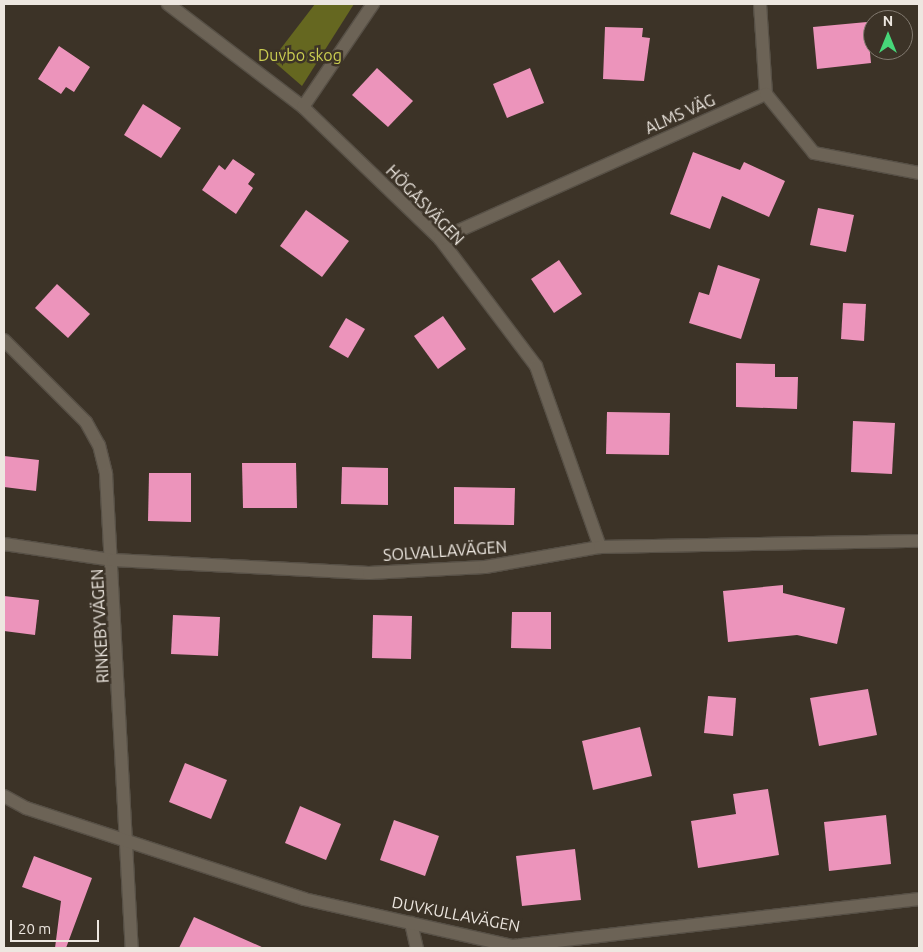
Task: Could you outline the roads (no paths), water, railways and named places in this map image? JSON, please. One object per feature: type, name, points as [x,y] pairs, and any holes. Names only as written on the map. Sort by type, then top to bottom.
[{"type":"street","name":"HÖGÅSVÄGEN","points":[[168,4],[303,106],[440,239],[536,366],[600,547]]},
{"type":"street","points":[[303,106],[373,4]]},
{"type":"street","points":[[760,4],[766,94],[814,153],[919,173]]},
{"type":"street","name":"ALMS VÄG","points":[[440,239],[766,94]]},
{"type":"street","name":"RINKEBYVÄGEN","points":[[4,340],[46,377],[86,422],[99,445],[113,560],[132,948]]},
{"type":"street","name":"SOLVALLAVÄGEN","points":[[4,544],[113,560],[368,572],[485,567],[600,547],[919,541]]},
{"type":"street","name":"DUVKULLAVÄGEN","points":[[4,796],[304,898],[513,946],[919,899]]},
{"type":"street","points":[[411,923],[417,948]]},
{"type":"park label","name":"Duvbo skog","points":[[300,55]]}]
